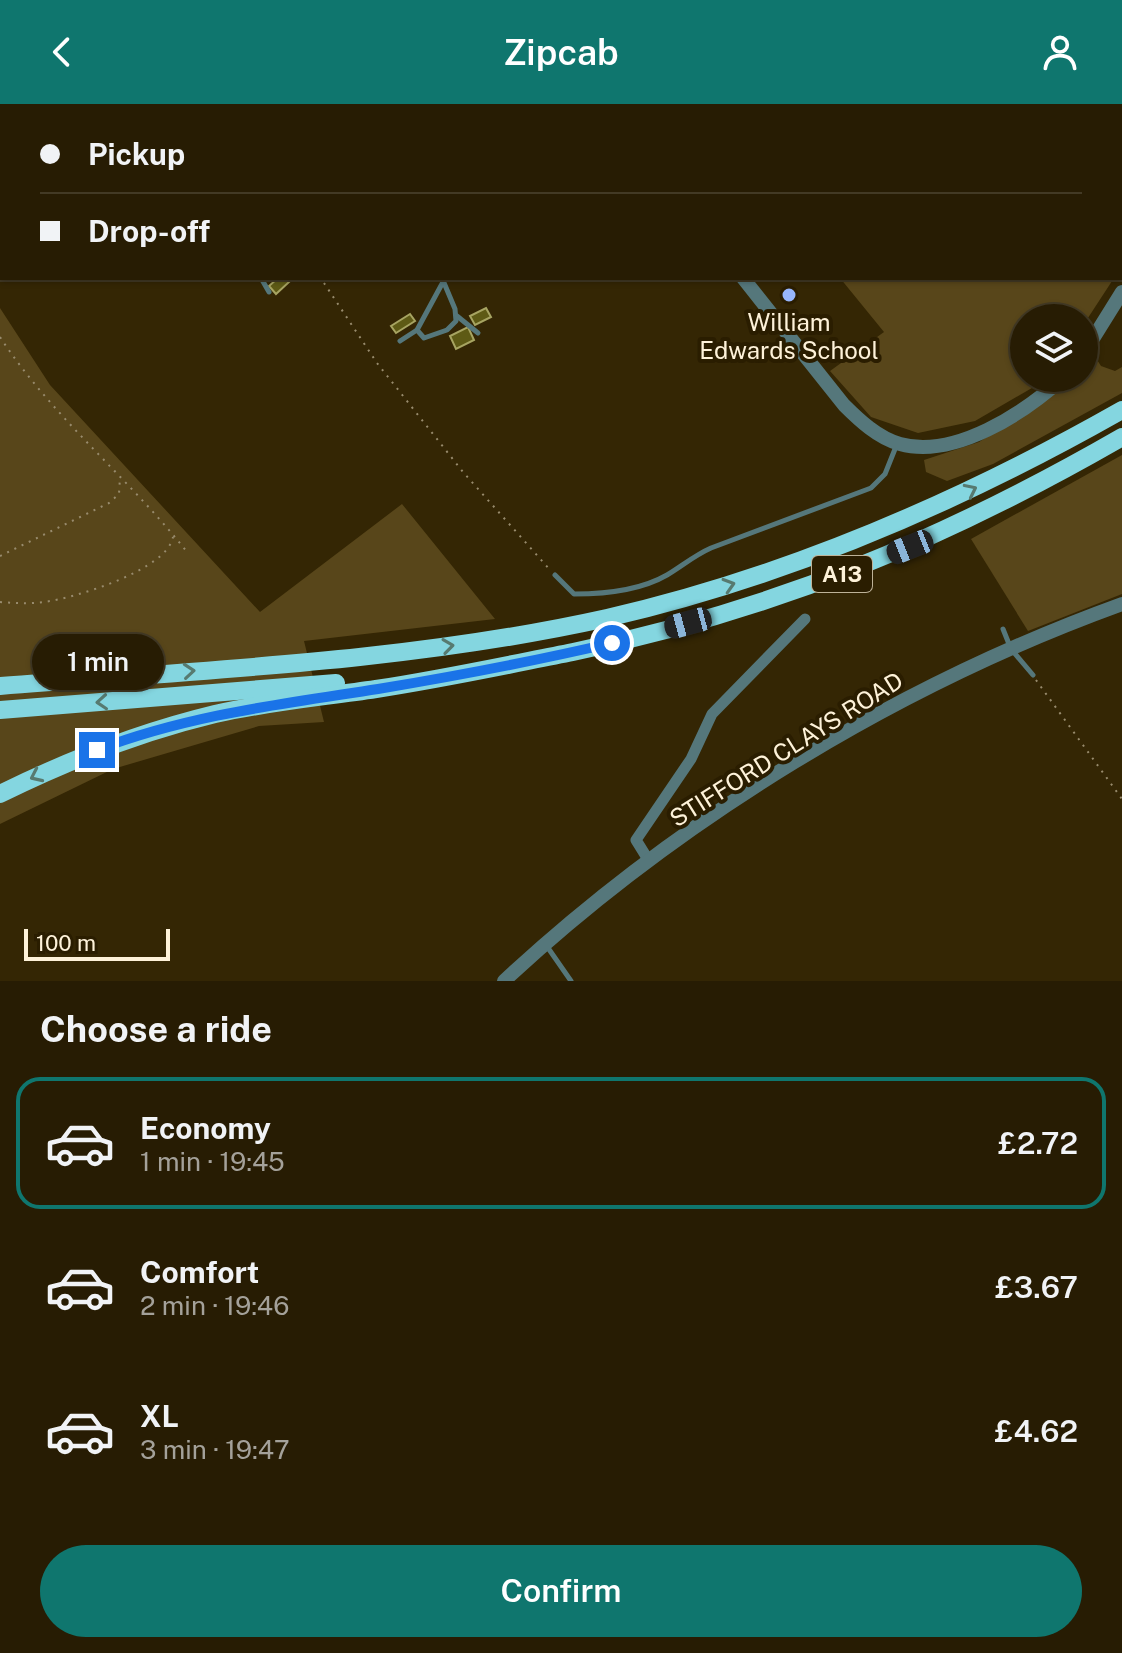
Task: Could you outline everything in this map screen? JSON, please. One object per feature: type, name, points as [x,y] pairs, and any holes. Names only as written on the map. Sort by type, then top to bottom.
[{"type":"highway","name":"A13","points":[[0,686],[410,651],[607,618],[755,577],[861,539],[1024,464],[1122,410]]},
{"type":"highway","name":"A13","points":[[0,710],[351,682],[542,658],[700,620],[812,586],[910,547],[1038,485],[1122,437]]},
{"type":"highway","points":[[0,794],[116,743],[215,714],[429,680],[542,658]]},
{"type":"street","points":[[745,280],[844,405],[862,423],[897,443],[927,446],[990,429],[1047,392]]},
{"type":"street","points":[[1098,331],[1122,292]]},
{"type":"street","name":"STIFFORD CLAYS ROAD","points":[[504,981],[649,861],[836,738],[1011,649],[1122,604]]},
{"type":"street","points":[[649,861],[636,840],[691,759],[712,714],[805,619]]},
{"type":"lane","points":[[262,280],[269,292]]},
{"type":"lane","points":[[442,280],[457,316],[478,333]]},
{"type":"lane","points":[[400,341],[417,330],[442,280]]},
{"type":"lane","points":[[417,330],[424,338],[431,337],[453,326],[457,316]]},
{"type":"lane","points":[[555,575],[574,594],[637,586],[665,576],[711,548],[871,488],[885,474],[897,443]]},
{"type":"lane","points":[[1003,629],[1011,649],[1033,675]]},
{"type":"lane","points":[[546,944],[571,981]]},
{"type":"path","points":[[324,283],[377,363],[463,472],[555,575]]},
{"type":"path","points":[[0,337],[30,381],[59,415],[120,476],[187,552]]},
{"type":"path","points":[[0,556],[109,503],[119,494],[120,476]]},
{"type":"path","points":[[0,602],[45,602],[95,588],[161,557],[167,552],[174,535]]},
{"type":"path","points":[[1033,675],[1122,799]]},
{"type":"shaded area","points":[[842,280],[1113,280],[1097,304],[1010,304],[1010,392],[1025,392],[975,421],[918,433],[871,417],[830,371],[884,332]]},
{"type":"shaded area","points":[[0,308],[50,385],[260,612],[402,504],[495,619],[304,641],[324,722],[259,726],[113,769],[0,824]]},
{"type":"shaded area","points":[[1098,361],[1101,366],[1115,371],[1122,367],[1122,393],[993,464],[947,481],[926,472],[924,460],[979,442],[1055,392],[1098,392]]},
{"type":"shaded area","points":[[1122,455],[1122,594],[1028,631],[971,539]]},
{"type":"building","points":[[276,280],[289,282],[276,294],[269,286]]},
{"type":"building","points":[[486,308],[491,317],[475,325],[470,316]]},
{"type":"building","points":[[410,314],[415,321],[396,333],[391,326]]},
{"type":"building","points":[[468,327],[474,340],[456,349],[450,336]]},
{"type":"place","name":"William Edwards School","points":[[789,295]]},
{"type":"route","points":[[97,750],[243,708],[429,680],[612,643]]}]
